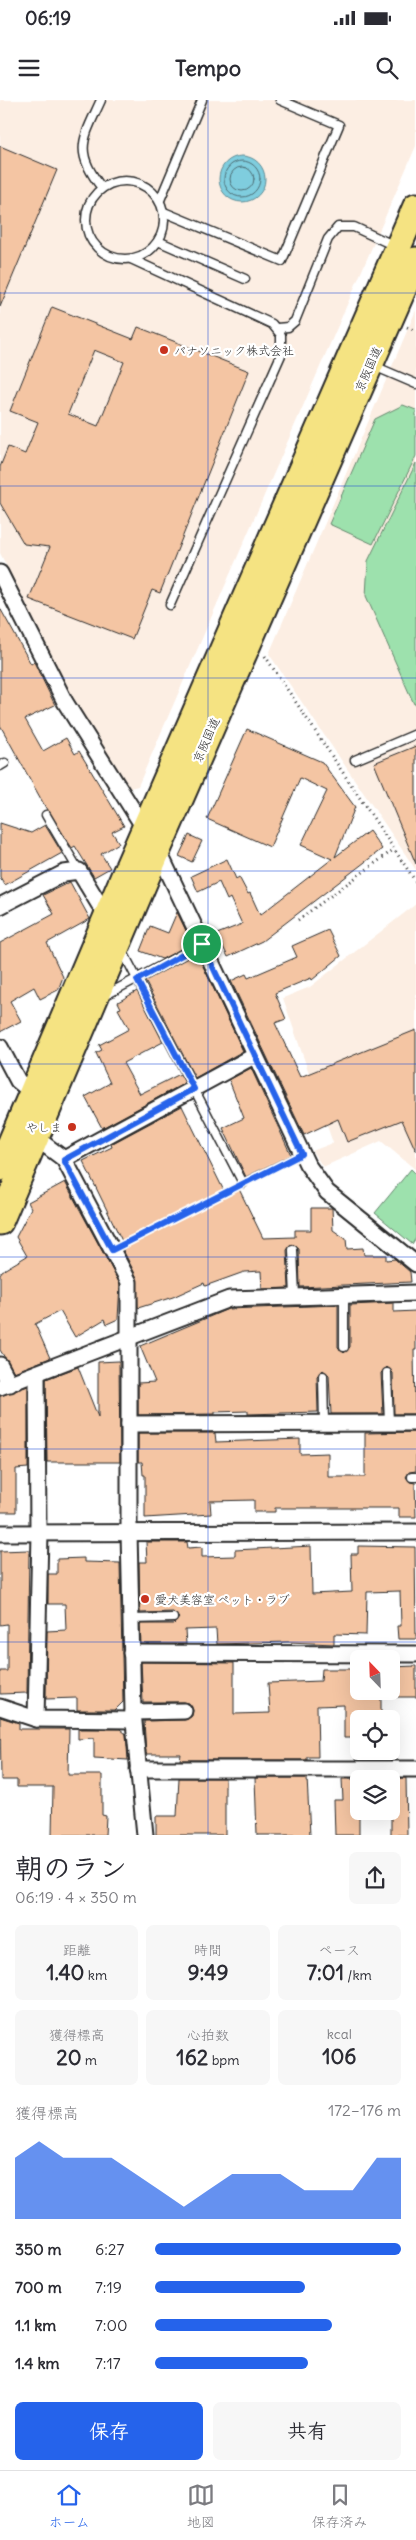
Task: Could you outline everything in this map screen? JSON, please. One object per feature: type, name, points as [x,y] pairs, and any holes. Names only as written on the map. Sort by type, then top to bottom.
[{"type":"highway","name":"京阪国道","points":[[0,1222],[158,850],[370,364],[407,254],[416,206]]},
{"type":"highway","name":"京阪国道","points":[[0,1168],[145,828],[407,254]]},
{"type":"street","points":[[0,573],[64,702],[158,850],[302,1154],[327,1192],[416,1264]]},
{"type":"street","points":[[0,906],[64,872],[79,871],[99,904],[109,910]]},
{"type":"street","points":[[1,1050],[18,1081],[33,1093]]},
{"type":"street","points":[[64,1160],[254,1056]]},
{"type":"street","points":[[36,1138],[64,1160],[128,1282],[130,1337],[129,1532],[131,1652],[133,1716],[145,1835]]},
{"type":"street","points":[[0,1365],[5,1385],[229,1299],[416,1293]]},
{"type":"street","points":[[36,1719],[39,1533],[37,1373]]},
{"type":"street","points":[[129,1424],[416,1423]]},
{"type":"street","points":[[0,1533],[416,1532]]},
{"type":"street","points":[[131,1652],[416,1654]]},
{"type":"street","points":[[0,1707],[36,1719],[133,1716],[184,1711]]},
{"type":"street","points":[[138,1768],[416,1769]]},
{"type":"lane","points":[[101,100],[82,142],[89,172],[102,188]]},
{"type":"lane","points":[[160,200],[202,100]]},
{"type":"lane","points":[[164,212],[282,261],[340,125],[280,100]]},
{"type":"lane","points":[[127,180],[140,183],[152,190],[160,200],[164,212],[164,225],[158,241],[144,255],[131,259],[119,259],[107,255],[97,247],[90,237],[86,224],[87,210],[92,198],[102,188],[114,182],[127,180]]},
{"type":"lane","points":[[277,328],[288,327],[295,321],[328,239],[338,227],[354,227],[407,254]]},
{"type":"lane","points":[[158,241],[245,279]]},
{"type":"lane","points":[[131,259],[277,328],[282,335],[281,355],[170,605]]},
{"type":"lane","points":[[370,364],[416,384]]},
{"type":"lane","points":[[356,760],[416,734]]},
{"type":"lane","points":[[46,815],[79,871]]},
{"type":"lane","points":[[118,944],[243,1183]]},
{"type":"lane","points":[[94,1001],[202,944]]},
{"type":"lane","points":[[293,1250],[295,1297]]},
{"type":"lane","points":[[344,1296],[344,1347]]},
{"type":"lane","points":[[388,1373],[388,1423]]},
{"type":"lane","points":[[323,1376],[324,1423]]},
{"type":"lane","points":[[130,1619],[173,1618]]},
{"type":"path","points":[[263,654],[416,882]]},
{"type":"path","points":[[298,920],[393,850]]},
{"type":"path","points":[[112,1250],[302,1154]]},
{"type":"shaded area","name":"パナソニック株式会社","points":[[0,100],[416,100],[416,146],[138,786],[130,788],[73,700],[0,553]]},
{"type":"shaded area","points":[[416,310],[416,870],[269,654]]},
{"type":"shaded area","points":[[416,904],[416,1170],[381,1141],[323,1167],[312,1151],[333,1143],[283,998],[310,987]]},
{"type":"green space","points":[[403,405],[416,410],[416,456],[373,544],[329,524],[375,419]]},
{"type":"green space","points":[[416,463],[416,704],[414,704],[366,596],[368,561]]},
{"type":"green space","points":[[411,1169],[416,1174],[416,1238],[412,1244],[375,1213]]},
{"type":"water","points":[[237,156],[247,156],[259,162],[264,170],[264,188],[259,196],[251,201],[237,202],[229,199],[222,192],[219,184],[219,174],[222,166],[229,159]]},
{"type":"building","points":[[0,146],[57,170],[0,307]]},
{"type":"building","points":[[52,307],[133,339],[138,327],[249,371],[160,593],[152,590],[132,639],[29,599],[50,547],[24,544],[0,503],[0,467],[8,447],[25,454],[38,422],[10,411]],"holes":[[[94,350],[124,362],[98,426],[68,414]]]},
{"type":"building","points":[[0,608],[31,664],[34,662],[55,705],[25,719],[43,751],[66,738],[75,754],[79,751],[124,826],[112,832],[119,843],[101,854],[110,868],[94,877],[75,846],[72,848],[47,810],[0,725]]},
{"type":"building","points":[[247,729],[322,762],[355,807],[335,857],[369,831],[382,849],[262,941],[228,957],[217,934],[242,924],[230,898],[227,900],[219,882],[198,892],[191,876],[227,859],[236,879],[239,877],[248,894],[250,893],[260,915],[332,859],[301,845],[327,791],[300,778],[270,847],[207,819]]},
{"type":"building","points":[[416,746],[416,864],[374,763]]},
{"type":"building","points":[[0,823],[31,833],[45,825],[62,853],[5,885],[0,877]]},
{"type":"building","points":[[189,835],[202,841],[192,862],[179,856]]},
{"type":"building","points":[[70,882],[90,919],[47,943],[63,977],[58,990],[40,999],[34,987],[10,1001],[21,1021],[0,1032],[0,943],[54,914],[43,895]]},
{"type":"building","points":[[177,912],[192,943],[162,959],[140,951],[150,926],[168,933]]},
{"type":"building","points":[[328,930],[341,956],[312,980],[311,978],[275,993],[286,1019],[275,1023],[300,1077],[416,1030],[416,1151],[402,1120],[347,1142],[338,1119],[304,1135],[231,981],[246,974],[248,978],[297,957],[292,946]]},
{"type":"building","points":[[197,953],[243,1051],[195,1078],[145,981]]},
{"type":"building","points":[[137,991],[163,1042],[123,1063],[140,1094],[180,1074],[185,1083],[102,1128],[85,1097],[110,1083],[96,1053],[102,1050],[99,1045],[129,1029],[118,1009],[121,1008],[118,1002]]},
{"type":"building","points":[[251,1068],[291,1155],[246,1177],[223,1128],[244,1118],[229,1080]]},
{"type":"building","points":[[182,1106],[226,1195],[239,1189],[263,1238],[295,1237],[295,1230],[311,1230],[311,1208],[332,1208],[333,1230],[346,1239],[347,1249],[363,1248],[364,1255],[386,1255],[386,1260],[395,1259],[410,1272],[411,1282],[300,1287],[299,1249],[292,1244],[287,1250],[289,1288],[262,1289],[261,1271],[244,1272],[205,1286],[204,1283],[173,1297],[138,1308],[137,1278],[120,1244],[123,1243],[83,1161],[112,1147],[111,1144]]},
{"type":"building","points":[[65,1182],[120,1284],[118,1319],[107,1324],[105,1319],[75,1337],[60,1311],[35,1324],[50,1358],[14,1372],[0,1350],[0,1274],[27,1256],[16,1237],[31,1208],[28,1202]]},
{"type":"building","points":[[394,1303],[394,1312],[416,1311],[416,1350],[414,1350],[415,1414],[394,1414],[393,1373],[387,1367],[381,1373],[383,1414],[331,1414],[329,1375],[323,1370],[317,1376],[318,1412],[248,1414],[248,1411],[215,1412],[215,1414],[138,1415],[138,1383],[155,1382],[140,1346],[228,1309],[338,1305],[338,1347],[344,1353],[350,1347],[350,1305]]},
{"type":"building","points":[[119,1361],[120,1462],[47,1462],[46,1379],[78,1367],[98,1417],[98,1362]]},
{"type":"building","points":[[28,1386],[28,1468],[16,1469],[16,1512],[0,1512],[0,1396]]},
{"type":"building","points":[[416,1432],[416,1471],[409,1472],[406,1477],[410,1482],[415,1483],[416,1517],[399,1517],[399,1508],[275,1508],[275,1512],[254,1512],[254,1500],[210,1501],[211,1514],[145,1518],[145,1475],[143,1475],[142,1462],[138,1462],[138,1433],[215,1433],[216,1442],[300,1439],[300,1454],[328,1453],[328,1477],[365,1477],[365,1433]]},
{"type":"building","points":[[146,1542],[187,1542],[188,1548],[202,1547],[202,1557],[235,1556],[235,1550],[311,1546],[312,1594],[352,1592],[351,1554],[358,1554],[358,1546],[415,1547],[416,1639],[398,1639],[397,1626],[401,1626],[400,1591],[367,1592],[366,1635],[334,1634],[334,1644],[288,1642],[217,1644],[216,1629],[185,1630],[186,1644],[141,1644],[140,1624],[174,1624],[179,1618],[173,1612],[140,1613],[139,1562],[147,1562]]},
{"type":"building","points":[[29,1550],[27,1693],[0,1694],[0,1671],[7,1671],[7,1624],[0,1625],[0,1551]]},
{"type":"building","points":[[84,1558],[84,1562],[120,1563],[123,1702],[115,1710],[77,1710],[77,1698],[46,1699],[47,1631],[66,1630],[65,1604],[48,1604],[48,1574],[57,1574],[57,1559]]},
{"type":"building","points":[[141,1662],[234,1663],[234,1714],[270,1713],[268,1683],[321,1681],[322,1669],[350,1669],[350,1700],[381,1700],[381,1710],[350,1710],[350,1738],[344,1738],[344,1705],[317,1706],[318,1757],[307,1757],[307,1760],[180,1760],[181,1754],[146,1754],[144,1721],[185,1720],[192,1716],[193,1710],[189,1703],[143,1702]]},
{"type":"building","points":[[416,1666],[416,1697],[400,1697],[400,1667]]},
{"type":"building","points":[[0,1717],[19,1723],[19,1729],[69,1729],[68,1775],[102,1775],[102,1815],[106,1816],[105,1835],[52,1835],[53,1787],[17,1787],[17,1780],[1,1780]]},
{"type":"building","points":[[78,1729],[120,1729],[126,1734],[128,1760],[94,1758],[94,1738],[78,1739]]},
{"type":"building","points":[[179,1778],[225,1778],[225,1835],[156,1835],[156,1816],[177,1816]]},
{"type":"building","points":[[255,1778],[307,1778],[310,1835],[257,1835]]},
{"type":"building","points":[[400,1778],[406,1778],[407,1835],[391,1835],[391,1820],[400,1820]]},
{"type":"building","points":[[342,1779],[350,1779],[350,1820],[359,1820],[359,1835],[335,1835],[334,1800],[343,1800]]},
{"type":"place","name":"パナソニック株式会社","points":[[164,350]]},
{"type":"place","name":"やしま","points":[[72,1127]]},
{"type":"place","name":"愛犬美容室 ペット・ラブ","points":[[145,1599]]},
{"type":"route","points":[[202,944],[302,1154],[112,1250],[64,1160],[194,1089],[137,980],[202,944]]}]
